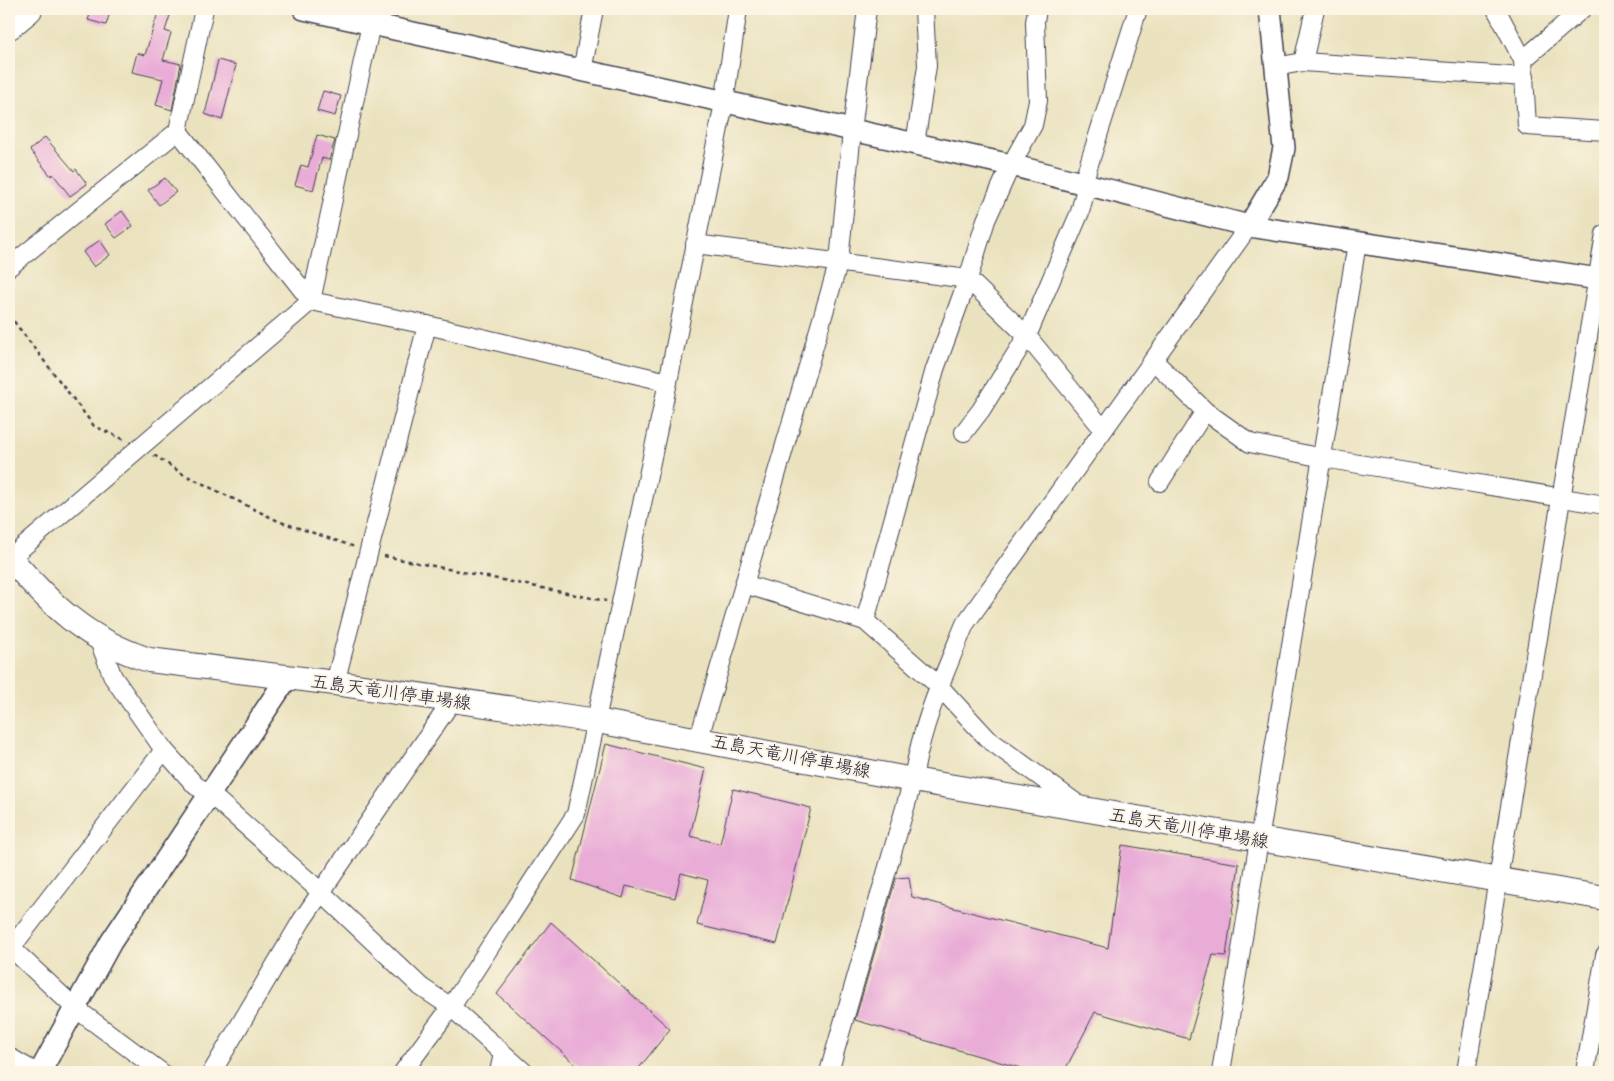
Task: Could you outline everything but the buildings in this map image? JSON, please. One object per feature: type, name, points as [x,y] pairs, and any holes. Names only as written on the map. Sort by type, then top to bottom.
[{"type":"highway","points":[[9,24],[28,9]]},
{"type":"main road","name":"五島天竜川停車場線","points":[[9,558],[46,598],[72,622],[123,652],[149,660],[335,683],[597,721],[699,738],[913,780],[1605,898]]},
{"type":"street","points":[[9,267],[178,131],[204,9]]},
{"type":"street","points":[[304,9],[1011,165],[1249,226],[1601,279]]},
{"type":"street","points":[[582,71],[594,9]]},
{"type":"street","points":[[403,1072],[451,1007],[576,814],[597,721],[619,603],[668,382],[724,102],[738,9]]},
{"type":"street","points":[[699,738],[839,262],[867,9]]},
{"type":"street","points":[[915,144],[927,66],[924,9]]},
{"type":"street","points":[[864,621],[935,369],[968,279],[986,220],[1011,165],[1033,125],[1038,102],[1035,22],[1037,9]]},
{"type":"street","points":[[964,432],[981,410],[1027,336],[1080,212],[1085,183],[1138,9]]},
{"type":"street","points":[[830,1072],[913,780],[917,752],[939,686],[965,624],[1249,226],[1278,177],[1284,148],[1270,9]]},
{"type":"street","points":[[1303,62],[1315,9]]},
{"type":"street","points":[[1496,9],[1524,68],[1527,126],[1605,131]]},
{"type":"street","points":[[1275,67],[1303,62],[1524,68],[1582,9]]},
{"type":"street","points":[[9,558],[311,301],[371,24]]},
{"type":"street","points":[[178,131],[311,301],[427,325],[668,382]]},
{"type":"street","points":[[1466,1072],[1561,498],[1601,279],[1605,234]]},
{"type":"street","points":[[1221,1072],[1358,243]]},
{"type":"street","points":[[695,244],[968,279],[1027,336],[1103,429]]},
{"type":"street","points":[[335,683],[427,325]]},
{"type":"street","points":[[1153,360],[1205,411],[1250,443],[1323,458],[1605,505]]},
{"type":"street","points":[[1160,482],[1205,411]]},
{"type":"street","points":[[744,584],[864,621],[939,686],[988,739],[1086,810]]},
{"type":"street","points":[[100,640],[113,676],[164,750],[196,786],[210,793],[321,892],[421,987],[451,1007],[524,1072]]},
{"type":"street","points":[[40,1072],[111,942],[287,678]]},
{"type":"street","points":[[212,1072],[247,1011],[321,892],[452,701]]},
{"type":"street","points":[[161,1072],[75,1008],[10,947],[164,750]]},
{"type":"street","points":[[1585,1072],[1605,955]]},
{"type":"street","points":[[499,1072],[503,1054]]},
{"type":"street","points":[[9,1057],[35,1072]]},
{"type":"path","points":[[9,315],[94,426],[141,447],[183,474],[278,521],[398,561],[619,603]]}]
